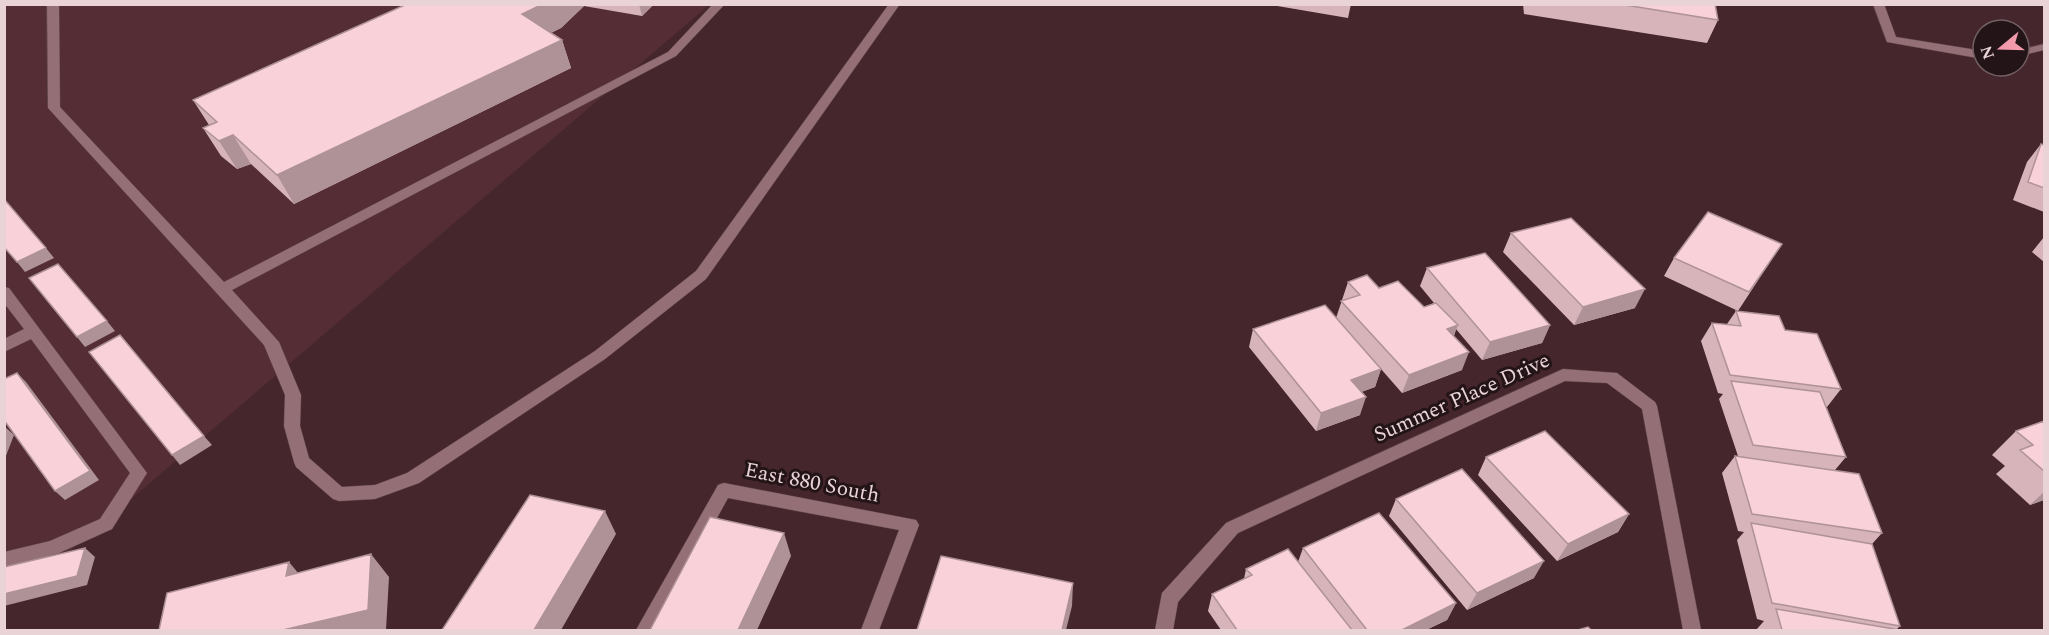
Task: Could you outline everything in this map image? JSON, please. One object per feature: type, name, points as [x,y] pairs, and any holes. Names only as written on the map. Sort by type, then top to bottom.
[{"type":"street","points":[[53,4],[54,108],[271,342],[293,395],[292,426],[302,462],[339,494],[375,492],[413,478],[600,355],[701,275],[895,4]]},
{"type":"street","points":[[222,290],[672,54],[720,4]]},
{"type":"street","points":[[1878,4],[1891,40],[1971,53]]},
{"type":"street","points":[[4,292],[139,474],[106,524],[53,548],[4,560]]},
{"type":"street","points":[[4,346],[33,331]]},
{"type":"street","name":"Summer Place Drive","points":[[1164,630],[1169,599],[1232,528],[1563,375],[1611,377],[1649,406],[1692,630]]},
{"type":"street","name":"East 880 South","points":[[645,630],[724,490],[910,525],[870,630]]},
{"type":"shaded area","points":[[5,5],[709,5],[5,607]]},
{"type":"building","points":[[407,4],[543,4],[522,14],[562,40],[277,175],[233,135],[219,141],[203,128],[217,122],[193,100]]},
{"type":"building","points":[[1619,4],[1715,4],[1718,20]]},
{"type":"building","points":[[2041,144],[2044,145],[2044,188],[2028,182]]},
{"type":"building","points":[[4,199],[46,248],[17,262],[4,247]]},
{"type":"building","points":[[1708,212],[1782,244],[1749,292],[1674,258]]},
{"type":"building","points":[[1571,218],[1645,289],[1583,307],[1511,233]]},
{"type":"building","points":[[1485,253],[1550,325],[1490,342],[1427,268]]},
{"type":"building","points":[[58,264],[107,321],[77,337],[29,278]]},
{"type":"building","points":[[1367,275],[1379,288],[1398,281],[1424,307],[1436,303],[1458,325],[1447,329],[1469,352],[1409,375],[1341,301],[1360,295],[1348,282]]},
{"type":"building","points":[[1325,305],[1381,369],[1351,380],[1366,397],[1321,413],[1253,329]]},
{"type":"building","points":[[1736,311],[1779,316],[1785,330],[1817,334],[1841,389],[1730,375],[1712,323],[1741,326]]},
{"type":"building","points":[[120,335],[204,436],[172,455],[89,352]]},
{"type":"building","points":[[17,373],[90,471],[55,491],[4,420],[4,379]]},
{"type":"building","points":[[1731,381],[1820,392],[1846,457],[1753,445]]},
{"type":"building","points":[[2044,421],[2044,471],[2020,450],[2033,445],[2016,431]]},
{"type":"building","points":[[1545,431],[1629,514],[1568,544],[1486,457]]},
{"type":"building","points":[[1735,456],[1859,474],[1882,533],[1752,514]]},
{"type":"building","points":[[1462,469],[1544,561],[1477,593],[1396,499]]},
{"type":"building","points":[[530,495],[605,511],[534,630],[442,630]]},
{"type":"building","points":[[1379,513],[1456,603],[1402,630],[1367,630],[1303,548]]},
{"type":"building","points":[[710,517],[784,533],[738,630],[650,630]]},
{"type":"building","points":[[1751,523],[1872,544],[1900,626],[1772,603]]},
{"type":"building","points":[[85,548],[77,576],[4,594],[4,567]]},
{"type":"building","points":[[1288,549],[1352,630],[1237,630],[1212,594],[1252,575],[1246,569]]},
{"type":"building","points":[[371,554],[368,610],[283,630],[159,630],[167,593],[289,562],[286,576]]},
{"type":"building","points":[[941,556],[1073,583],[1062,630],[917,630]]},
{"type":"building","points":[[1776,609],[1900,630],[1782,630]]}]
